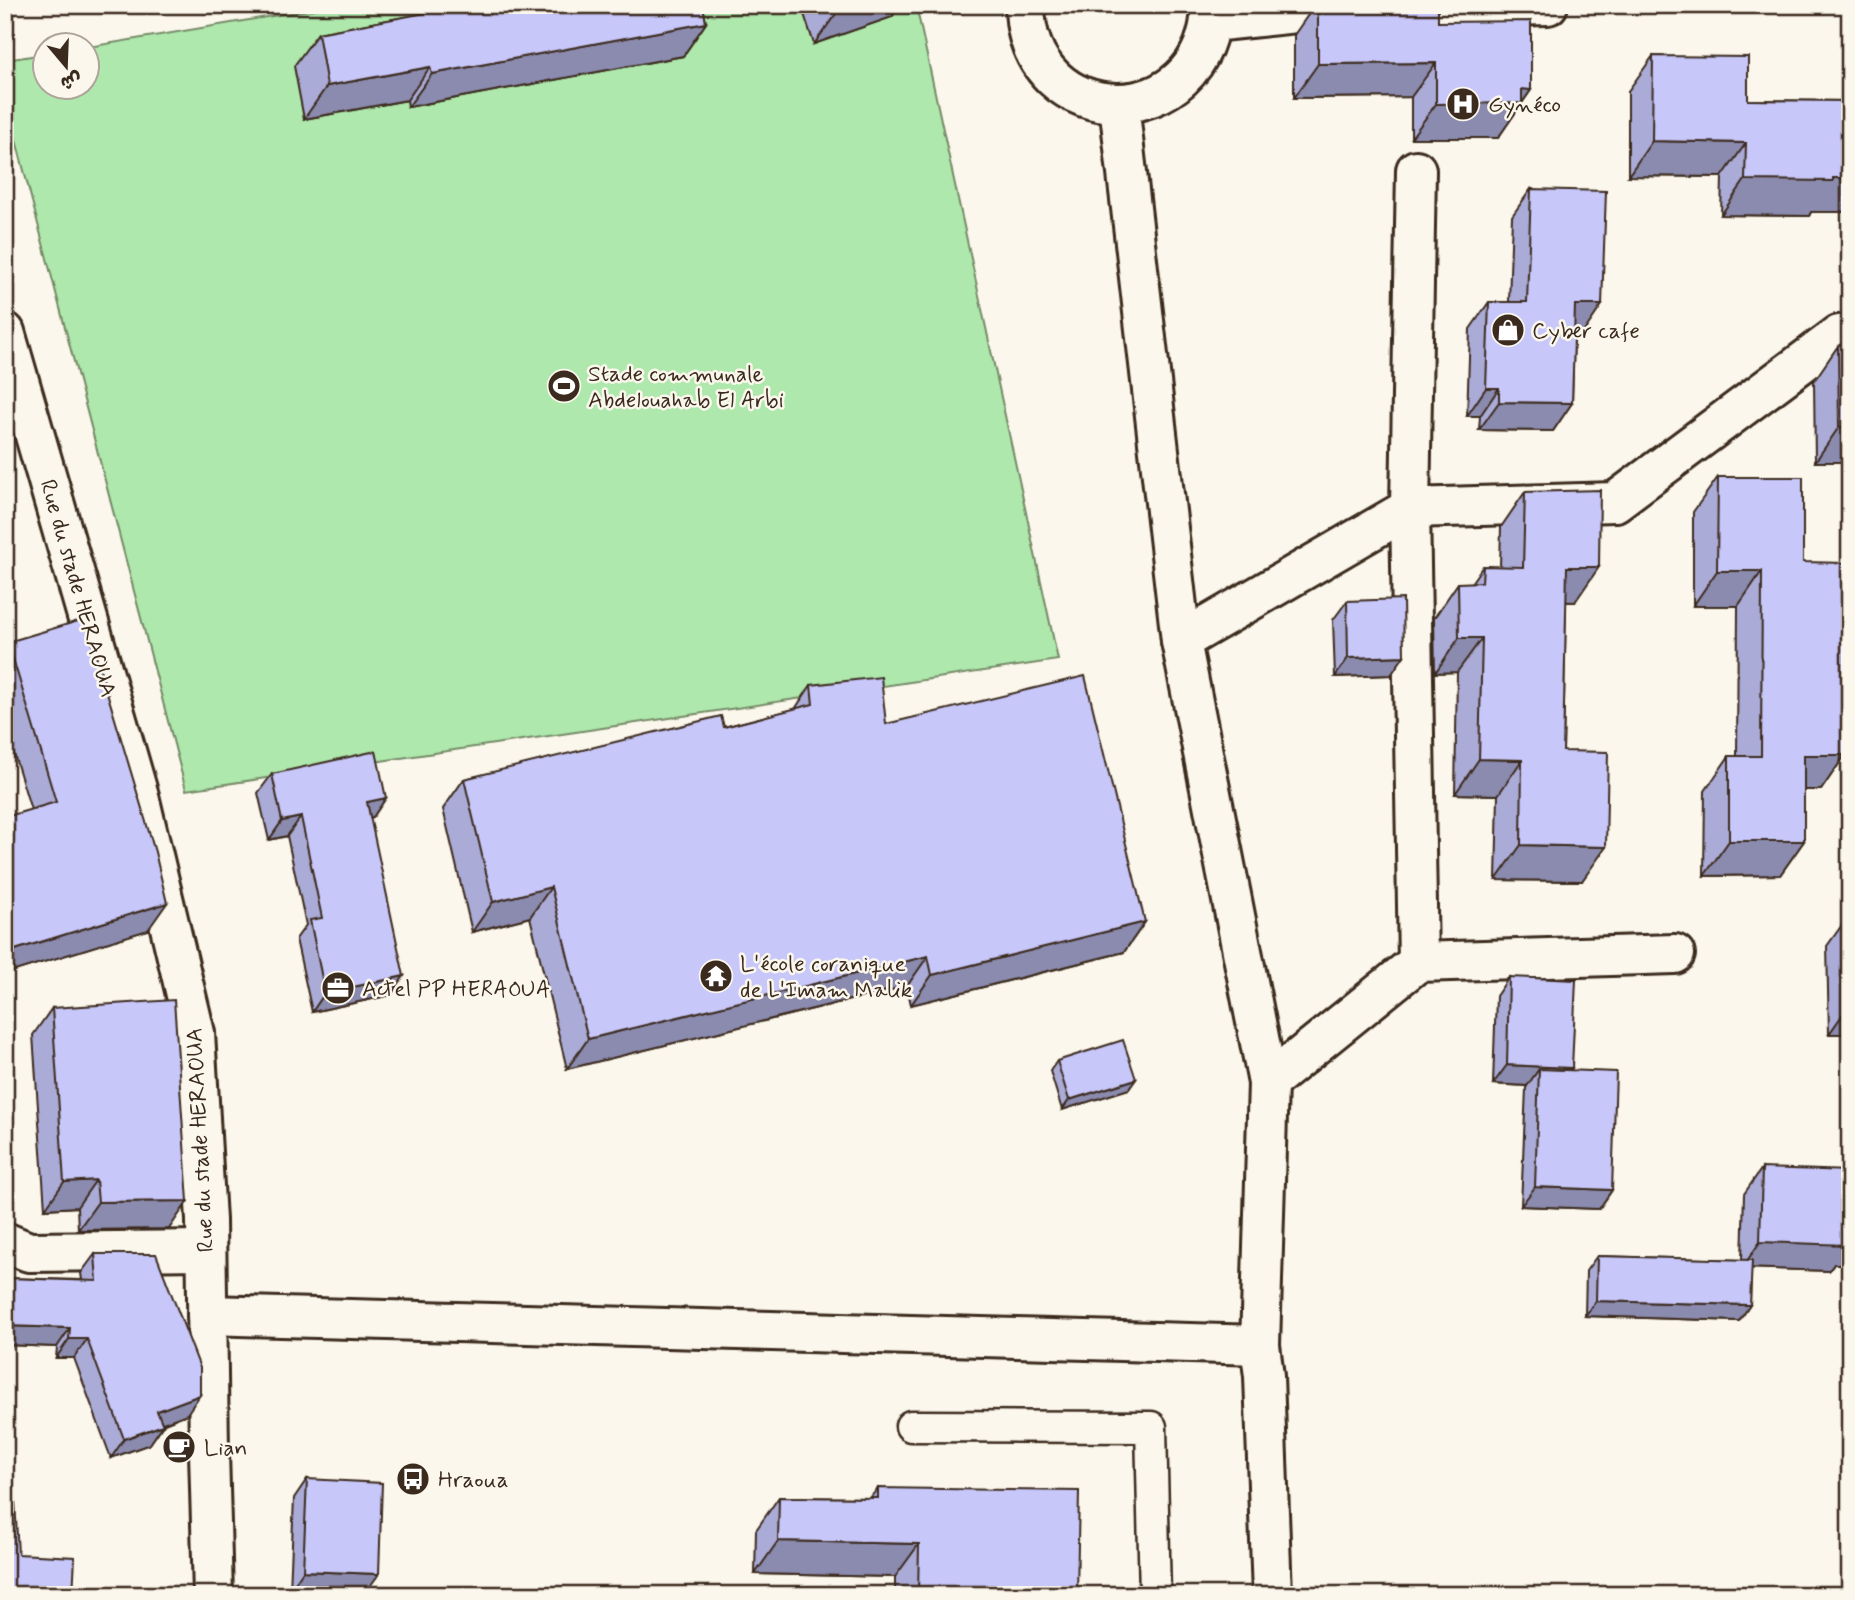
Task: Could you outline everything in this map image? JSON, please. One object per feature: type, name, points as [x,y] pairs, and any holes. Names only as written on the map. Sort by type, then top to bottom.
[{"type":"street","points":[[1025,5],[1025,24],[1032,50],[1047,72],[1067,90],[1092,100],[1119,104],[1145,100],[1170,88],[1189,71],[1203,48],[1211,14],[1548,5]]},
{"type":"street","points":[[1119,104],[1181,641],[1268,1083],[1260,1345],[1264,1376],[1272,1595]]},
{"type":"street","points":[[1416,170],[1410,508],[1418,962]]},
{"type":"street","name":"Rue du stade HERAOUA","points":[[5,332],[139,796],[195,1033],[206,1220],[213,1595]]},
{"type":"street","points":[[1181,641],[1410,508],[1615,502],[1839,335],[1850,334]]},
{"type":"street","points":[[1268,1083],[1418,962],[1675,954]]},
{"type":"street","points":[[5,1242],[29,1252],[206,1250]]},
{"type":"street","points":[[207,1315],[1260,1345]]},
{"type":"lane","points":[[911,1426],[1151,1427],[1155,1595]]},
{"type":"green space","name":"Stade communale Abdelouahab El Arbi","points":[[338,5],[916,5],[1058,660],[186,790],[5,98],[5,60],[32,56],[32,102],[102,102],[102,45]]},
{"type":"building","points":[[468,5],[703,5],[706,23],[432,74],[430,67],[327,86],[318,33]]},
{"type":"building","points":[[836,5],[853,5],[838,11]]},
{"type":"building","points":[[1318,5],[1438,5],[1438,22],[1531,21],[1531,90],[1522,89],[1522,103],[1436,104],[1436,63],[1318,64]]},
{"type":"building","points":[[1653,56],[1748,57],[1748,100],[1850,101],[1850,178],[1833,178],[1833,181],[1745,180],[1746,143],[1652,141]]},
{"type":"building","points":[[1531,189],[1606,191],[1602,305],[1575,305],[1572,403],[1499,402],[1499,388],[1486,388],[1489,302],[1527,302]]},
{"type":"building","points":[[1850,343],[1850,427],[1839,427],[1838,346]]},
{"type":"building","points":[[1718,477],[1803,477],[1803,562],[1846,563],[1845,755],[1804,755],[1804,841],[1729,841],[1729,756],[1761,756],[1762,571],[1717,571]]},
{"type":"building","points":[[1600,490],[1599,567],[1567,567],[1563,751],[1608,752],[1606,847],[1521,845],[1522,760],[1479,759],[1482,638],[1459,638],[1458,583],[1482,582],[1483,566],[1523,567],[1525,492]]},
{"type":"building","points":[[1403,599],[1404,656],[1348,658],[1347,601]]},
{"type":"building","points":[[85,619],[155,852],[167,903],[5,953],[5,817],[56,802],[8,642]]},
{"type":"building","points":[[1085,676],[1145,922],[932,975],[928,956],[588,1039],[551,887],[493,902],[464,779],[721,716],[724,727],[813,704],[811,685],[881,677],[886,724]]},
{"type":"building","points":[[376,751],[386,798],[367,802],[404,976],[325,993],[310,920],[322,918],[301,817],[282,821],[272,774]]},
{"type":"building","points":[[1847,918],[1850,918],[1850,1007],[1848,1007]]},
{"type":"building","points":[[1509,977],[1576,980],[1572,1068],[1507,1065]]},
{"type":"building","points":[[174,1000],[188,1201],[98,1202],[96,1180],[64,1182],[52,1008]]},
{"type":"building","points":[[1123,1040],[1136,1079],[1069,1100],[1057,1061]]},
{"type":"building","points":[[1539,1069],[1616,1072],[1612,1190],[1535,1187]]},
{"type":"building","points":[[1762,1168],[1850,1171],[1850,1239],[1847,1245],[1760,1242]]},
{"type":"building","points":[[95,1254],[156,1254],[200,1368],[200,1395],[157,1411],[163,1425],[124,1439],[87,1339],[69,1339],[70,1328],[5,1326],[5,1278],[97,1281]]},
{"type":"building","points":[[1597,1256],[1752,1260],[1750,1305],[1596,1301]]},
{"type":"building","points":[[307,1479],[382,1483],[379,1574],[303,1571]]},
{"type":"building","points":[[878,1488],[1079,1491],[1077,1595],[918,1595],[919,1544],[778,1541],[779,1497],[878,1498]]},
{"type":"building","points":[[15,1500],[18,1554],[75,1557],[73,1595],[5,1595],[5,1501]]},
{"type":"place","name":"Gynéco","points":[[1463,104]]},
{"type":"place","name":"Cyber cafe","points":[[1508,330]]},
{"type":"place","name":"Stade communale Abdelouahab El Arbi","points":[[564,386]]},
{"type":"place","name":"L'école coranique de L'Imam Malik","points":[[716,976]]},
{"type":"place","name":"Actel PP HERAOUA","points":[[338,988]]},
{"type":"place","name":"Lian","points":[[179,1447]]},
{"type":"place","name":"Hraoua","points":[[413,1479]]}]
